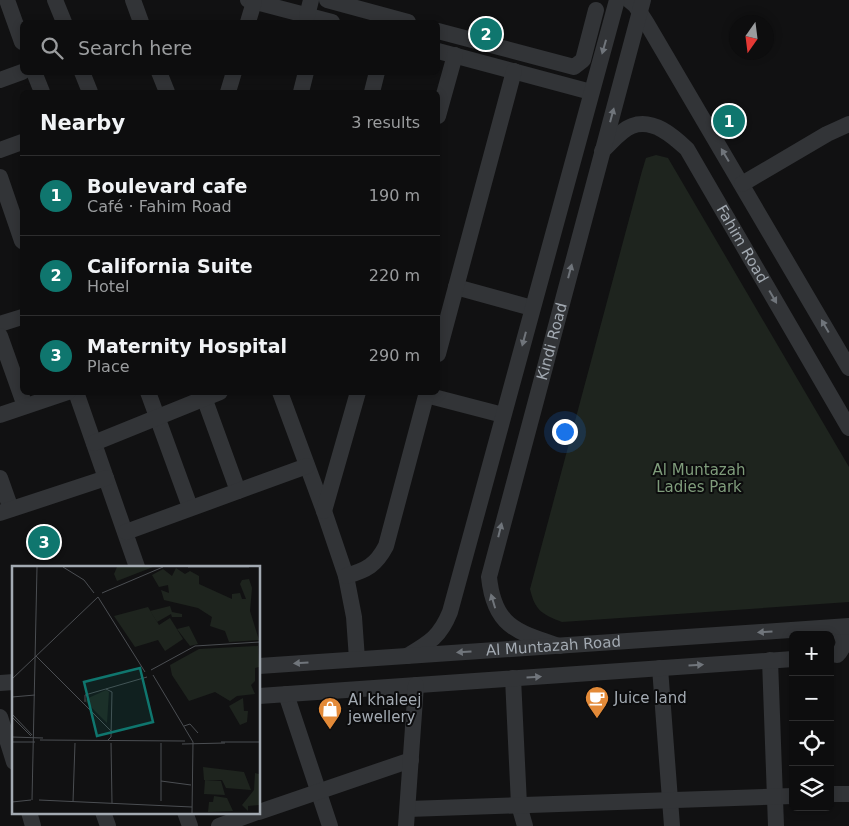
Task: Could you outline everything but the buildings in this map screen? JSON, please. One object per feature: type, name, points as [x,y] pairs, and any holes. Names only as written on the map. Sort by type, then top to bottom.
[{"type":"street","points":[[7,0],[20,36]]},
{"type":"street","points":[[55,0],[63,20]]},
{"type":"street","points":[[133,0],[140,20]]},
{"type":"street","points":[[327,0],[401,20]]},
{"type":"street","name":"Kindi Road","points":[[407,656],[430,642],[443,630],[450,612],[617,0]]},
{"type":"street","points":[[248,20],[251,1],[318,16]]},
{"type":"street","name":"Kindi Road","points":[[559,646],[528,636],[510,625],[496,611],[491,596],[489,577],[602,151],[637,4]]},
{"type":"street","name":"Fahim Road","points":[[637,4],[849,368]]},
{"type":"street","points":[[440,32],[574,67],[583,60],[596,10]]},
{"type":"street","points":[[440,51],[591,92]]},
{"type":"street","points":[[440,109],[455,55]]},
{"type":"street","points":[[440,347],[514,71]]},
{"type":"street","points":[[0,80],[20,73]]},
{"type":"street","points":[[35,75],[41,90]]},
{"type":"street","points":[[83,75],[89,90]]},
{"type":"street","points":[[229,90],[233,75]]},
{"type":"street","points":[[302,90],[305,75]]},
{"type":"street","points":[[373,90],[377,75]]},
{"type":"street","points":[[742,184],[827,134],[849,124]]},
{"type":"street","name":"Fahim Road","points":[[602,151],[632,126],[644,125],[656,127],[671,134],[687,149],[849,428]]},
{"type":"street","points":[[0,150],[20,143]]},
{"type":"street","points":[[0,177],[20,235]]},
{"type":"street","points":[[567,180],[570,191],[576,194],[587,192],[592,188]]},
{"type":"street","points":[[456,287],[532,308]]},
{"type":"street","points":[[0,324],[20,318]]},
{"type":"street","points":[[0,336],[20,392]]},
{"type":"street","points":[[21,395],[25,406]]},
{"type":"street","points":[[0,415],[59,395]]},
{"type":"street","points":[[77,395],[137,566]]},
{"type":"street","points":[[149,395],[190,508]]},
{"type":"street","points":[[281,395],[346,576],[354,618],[357,659]]},
{"type":"street","points":[[324,511],[357,395]]},
{"type":"street","points":[[346,576],[361,572],[378,561],[386,546],[427,395]]},
{"type":"street","points":[[431,395],[503,415]]},
{"type":"street","points":[[94,443],[158,418],[203,396],[238,491]]},
{"type":"street","points":[[126,532],[307,466]]},
{"type":"street","points":[[0,478],[6,511],[106,478]]},
{"type":"street","points":[[839,655],[843,649],[843,627]]},
{"type":"street","name":"Al Muntazah Road","points":[[260,666],[843,627]]},
{"type":"street","name":"Al Muntazah Road","points":[[260,696],[789,658]]},
{"type":"street","points":[[770,660],[776,826]]},
{"type":"street","points":[[660,668],[672,826]]},
{"type":"street","points":[[512,678],[519,805],[525,826]]},
{"type":"street","points":[[406,826],[416,685]]},
{"type":"street","points":[[286,694],[330,826]]},
{"type":"street","points":[[0,716],[12,755]]},
{"type":"street","points":[[260,814],[411,760]]},
{"type":"street","points":[[834,794],[849,794]]},
{"type":"street","points":[[408,809],[789,796]]},
{"type":"street","points":[[104,814],[108,826]]},
{"type":"street","points":[[186,814],[190,826]]},
{"type":"street","points":[[219,826],[257,815]]},
{"type":"green space","name":"Al Muntazah Ladies Park","points":[[656,155],[668,158],[849,467],[849,602],[562,622],[544,614],[534,602],[530,589],[642,171],[646,158]]},
{"type":"place","name":"California Suite","points":[[486,34]]},
{"type":"place","name":"Boulevard cafe","points":[[729,121]]},
{"type":"place","name":"Maternity Hospital","points":[[44,542]]},
{"type":"place","name":"Juice land","points":[[597,719]]},
{"type":"place","name":"Al khaleej jewellery","points":[[330,730]]}]
